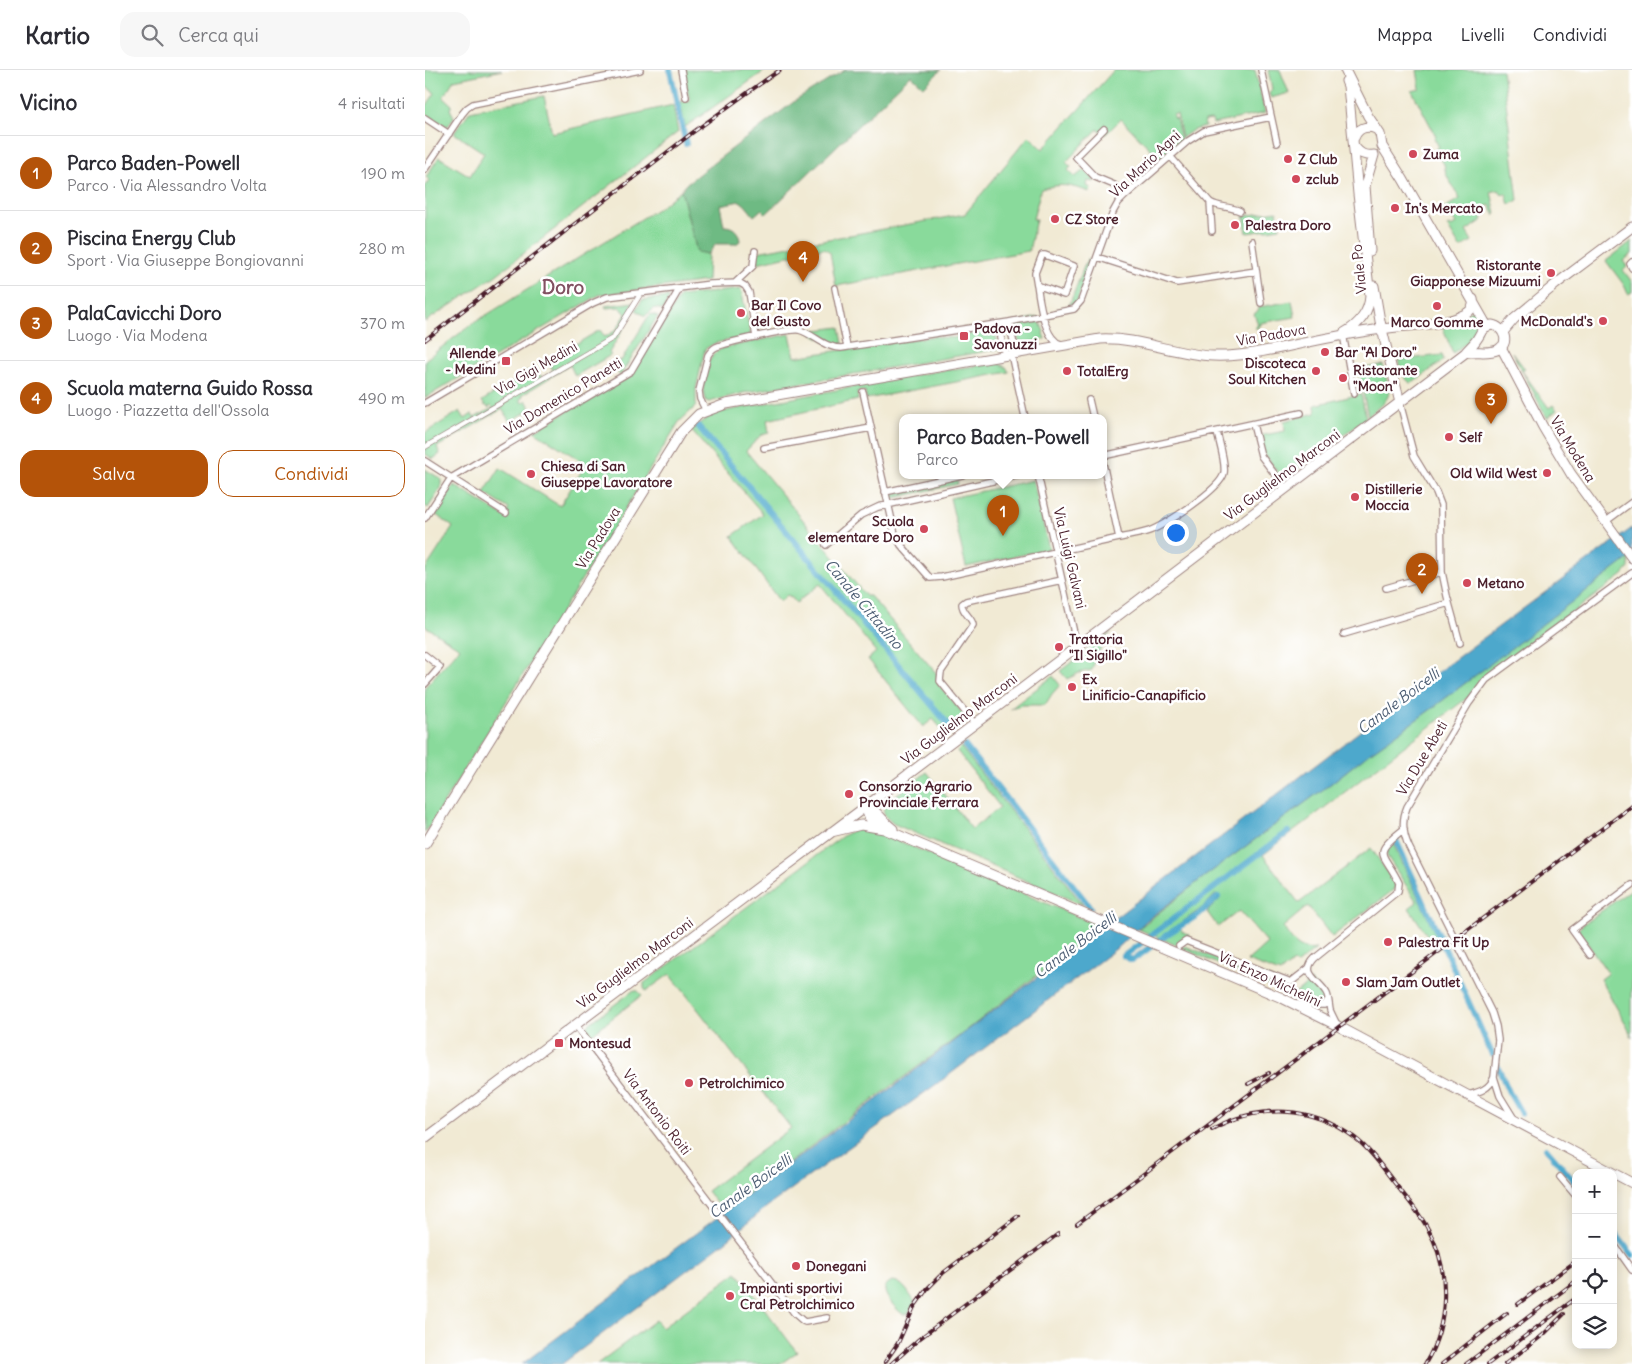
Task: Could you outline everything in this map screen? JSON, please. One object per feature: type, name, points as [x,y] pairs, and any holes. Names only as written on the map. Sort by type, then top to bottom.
[{"type":"main road","points":[[1346,70],[1364,109],[1473,299],[1489,325],[1499,327],[1503,332],[1505,340],[1497,350],[1465,353]]},
{"type":"main road","name":"Viale Po","points":[[1342,335],[1359,322],[1370,299],[1346,70]]},
{"type":"main road","points":[[1368,127],[1380,137],[1377,153],[1374,155],[1366,156],[1359,153],[1354,142],[1356,134],[1363,128],[1368,127]]},
{"type":"main road","name":"Viale Po","points":[[1374,155],[1366,179],[1365,192],[1374,287],[1400,403]]},
{"type":"main road","points":[[1503,332],[1514,319],[1555,284],[1632,227]]},
{"type":"main road","name":"Via Padova","points":[[425,844],[681,432],[699,414],[706,410],[726,404],[1100,339],[1123,340],[1191,354],[1223,356],[1246,354],[1342,335],[1437,322],[1459,317],[1470,311],[1474,303],[1473,299]]},
{"type":"main road","points":[[1465,353],[1478,338],[1480,332],[1489,325],[1514,319]]},
{"type":"main road","points":[[1478,338],[1481,346],[1488,351]]},
{"type":"main road","name":"Via Modena","points":[[1501,347],[1548,436],[1578,485],[1632,558]]},
{"type":"main road","name":"Via Guglielmo Marconi","points":[[425,1138],[576,1026],[1465,353]]},
{"type":"main road","points":[[877,814],[878,802],[887,790]]},
{"type":"main road","points":[[865,807],[869,817],[879,827]]},
{"type":"main road","name":"Via Enzo Michelini","points":[[865,807],[871,808],[885,824],[903,836]]},
{"type":"main road","name":"Via Enzo Michelini","points":[[831,832],[854,826],[879,827],[1249,984],[1338,1026],[1606,1169]]},
{"type":"main road","name":"Via Enzo Michelini","points":[[1617,1175],[1632,1183]]},
{"type":"street","points":[[425,170],[464,111],[473,104],[640,70]]},
{"type":"street","points":[[681,70],[686,97]]},
{"type":"street","points":[[1261,70],[1277,143]]},
{"type":"street","name":"Via Mario Agni","points":[[1042,314],[1076,308],[1081,301],[1115,207],[1170,156],[1201,132],[1271,117]]},
{"type":"street","points":[[425,118],[449,134]]},
{"type":"street","points":[[1104,129],[1076,158],[1095,177],[1114,185],[1125,196]]},
{"type":"street","points":[[1170,156],[1209,202],[1217,206],[1231,206],[1240,211]]},
{"type":"street","points":[[1209,202],[1212,231]]},
{"type":"street","points":[[1251,241],[1261,302]]},
{"type":"street","points":[[737,283],[753,266],[755,251]]},
{"type":"street","points":[[1037,284],[1064,295],[1075,266],[1042,255],[1035,271],[1037,284],[1042,314],[1051,338],[1057,344],[1063,345]]},
{"type":"street","points":[[1097,257],[1177,283],[1256,271]]},
{"type":"street","points":[[1632,262],[1629,264],[1632,268]]},
{"type":"street","points":[[425,403],[593,303],[607,297],[737,283],[745,286],[749,292],[756,336]]},
{"type":"street","name":"Via Domenico Panetti","points":[[451,478],[631,371],[680,288]]},
{"type":"street","points":[[835,288],[844,348]]},
{"type":"street","name":"Via Gigi Medini","points":[[425,447],[613,338],[641,293]]},
{"type":"street","points":[[706,410],[700,399],[699,391],[710,352],[717,346],[756,336],[799,330],[831,347],[844,348],[998,324],[1042,314]]},
{"type":"street","points":[[1009,322],[1010,354]]},
{"type":"street","points":[[998,324],[1010,354],[1024,414]]},
{"type":"street","points":[[1342,335],[1354,394]]},
{"type":"street","points":[[863,392],[897,539],[930,578],[942,577],[1147,532],[1160,526],[1217,486],[1222,480],[1225,468],[1217,432]]},
{"type":"street","points":[[1089,400],[1092,414]]},
{"type":"street","points":[[1400,403],[1412,452],[1436,492],[1441,505],[1442,572],[1460,643]]},
{"type":"street","points":[[1107,455],[1301,413]]},
{"type":"street","points":[[1253,424],[1261,456],[1286,489]]},
{"type":"street","points":[[764,448],[871,428]]},
{"type":"street","points":[[425,461],[506,513]]},
{"type":"street","points":[[425,518],[451,478]]},
{"type":"street","points":[[885,492],[942,479]]},
{"type":"street","points":[[960,479],[961,488]]},
{"type":"street","points":[[826,545],[866,512],[888,504],[1001,479]]},
{"type":"street","name":"Via Luigi Galvani","points":[[1040,479],[1077,646]]},
{"type":"street","points":[[1106,479],[1119,538]]},
{"type":"street","points":[[1605,522],[1632,502]]},
{"type":"street","points":[[1386,588],[1442,572]]},
{"type":"street","name":"Via Due Abeti","points":[[1403,829],[1403,818],[1407,807],[1469,703],[1486,680],[1632,574]]},
{"type":"street","points":[[975,724],[940,681],[941,672],[973,625],[962,604],[966,601],[1063,580]]},
{"type":"street","points":[[1344,634],[1449,603]]},
{"type":"street","points":[[425,655],[440,667],[425,684]]},
{"type":"street","points":[[1179,946],[1186,941],[1291,982],[1309,968],[1310,963],[1315,958],[1398,892],[1399,884],[1384,858],[1383,852],[1386,844],[1403,829],[1409,847],[1492,1013],[1498,1040],[1494,1077],[1496,1087],[1504,1104],[1516,1121]]},
{"type":"street","points":[[1590,955],[1572,930],[1632,886]]},
{"type":"street","points":[[1309,968],[1312,976],[1327,994],[1330,1010],[1338,1026]]},
{"type":"street","points":[[1296,1006],[1306,1002],[1321,1006],[1328,1000]]},
{"type":"street","name":"Via Antonio Roiti","points":[[576,1026],[795,1314],[803,1322],[827,1318]]},
{"type":"street","points":[[1468,1095],[1485,1089],[1494,1077]]},
{"type":"street","points":[[1560,1177],[1572,1191]]},
{"type":"street","points":[[1617,1249],[1632,1270]]},
{"type":"green space","points":[[425,70],[502,70],[454,80],[443,97],[452,105],[450,109],[454,117],[446,126],[425,113],[425,108],[435,93],[425,86]]},
{"type":"green space","points":[[683,70],[766,70],[685,127],[680,102],[690,101]]},
{"type":"green space","points":[[845,70],[941,70],[924,87],[911,75],[766,214],[762,209],[754,216],[740,201],[720,205],[724,226],[735,230],[740,241],[736,244],[716,244],[708,254],[697,252],[681,190],[687,183],[795,101]]},
{"type":"green space","points":[[1114,70],[1255,70],[1265,113],[1213,124],[1212,120],[1204,121],[1205,127],[1193,130],[1182,138],[1177,114],[1173,115],[1174,119],[1176,118],[1181,139],[1170,149],[1172,152],[1161,160],[1121,119],[1105,135],[1098,129],[1066,162],[1071,167],[1068,170],[1075,177],[1084,170],[1093,178],[1094,182],[1088,181],[1087,186],[1091,188],[1090,192],[1065,186],[1041,189],[1033,219],[1036,219],[1029,251],[836,286],[830,252],[824,248],[757,263],[757,252],[965,214],[1029,136],[1043,149]]},
{"type":"green space","points":[[1268,70],[1280,70],[1289,93],[1271,98],[1269,94],[1272,89]]},
{"type":"green space","points":[[1417,70],[1502,70],[1518,200],[1509,205],[1506,193],[1502,194],[1499,190],[1491,192],[1495,215],[1490,205],[1478,210],[1483,220],[1466,231],[1472,241],[1460,248],[1447,226],[1450,225],[1451,227],[1456,224],[1448,211],[1440,215],[1438,211],[1460,199],[1446,174],[1444,164],[1435,150],[1439,147],[1434,138],[1436,136],[1412,91],[1420,89]]},
{"type":"green space","points":[[544,96],[552,133],[673,105],[678,132],[495,276],[425,322],[425,186],[429,180],[426,177],[439,157],[470,176],[484,153],[454,133],[470,111]]},
{"type":"green space","points":[[681,190],[697,252],[708,254],[707,281],[599,295],[425,398],[425,360],[472,324],[662,206]]},
{"type":"green space","points":[[1277,211],[1280,228],[1247,233],[1244,216]]},
{"type":"green space","points":[[1632,241],[1632,254],[1623,261],[1627,266],[1623,270],[1632,282],[1632,292],[1628,294],[1624,285],[1606,261]]},
{"type":"green space","points":[[1087,259],[1092,261],[1076,303],[1069,306]]},
{"type":"green space","points":[[741,289],[751,336],[715,343],[705,349],[696,389],[696,406],[679,422],[425,833],[425,687],[460,648],[425,626],[425,570],[453,527],[435,514],[454,485],[505,517],[509,509],[484,493],[500,468],[560,506],[586,464],[534,431],[633,372],[680,296]]},
{"type":"green space","points":[[668,297],[663,310],[655,308],[645,316],[636,310],[642,300]]},
{"type":"green space","points":[[1292,301],[1295,317],[1260,323],[1258,328],[1254,328],[1258,324],[1254,314],[1259,310],[1259,307]]},
{"type":"green space","points":[[634,302],[631,306],[635,309],[609,353],[611,355],[575,376],[570,365],[522,395],[523,397],[520,399],[522,403],[526,400],[531,409],[510,422],[502,409],[437,447],[440,454],[433,459],[425,454],[425,433],[460,411],[465,419],[472,414],[474,418],[493,408],[491,406],[488,408],[482,401],[524,375],[523,373],[528,370],[533,379],[541,375],[543,379],[553,370],[550,365],[554,363],[552,358],[600,330],[605,337],[616,330],[626,314],[620,307],[606,308],[605,306]]},
{"type":"green space","points":[[1474,309],[1482,324],[1478,327],[1480,332],[1453,353],[1443,329],[1444,325]]},
{"type":"green space","points":[[651,314],[658,316],[620,376],[615,367],[619,360],[621,361]]},
{"type":"green space","points":[[1038,317],[1045,339],[1025,343],[1019,341],[1016,335],[1015,322]]},
{"type":"green space","points":[[840,327],[843,344],[838,345],[829,343],[808,331]]},
{"type":"green space","points":[[984,328],[991,331],[997,338],[999,349],[743,393],[709,402],[706,401],[703,389],[708,362],[713,354],[723,348],[790,334],[795,357],[934,336],[960,337]]},
{"type":"green space","points":[[1512,352],[1525,369],[1522,371]]},
{"type":"green space","points":[[1442,355],[1444,360],[1414,382],[1408,381],[1401,370],[1399,360]]},
{"type":"green space","points":[[998,363],[1006,367],[1009,372],[866,399],[865,391],[857,392],[858,400],[767,420],[769,433],[761,435],[746,451],[866,596],[870,596],[937,674],[938,684],[967,718],[946,734],[933,719],[923,727],[868,659],[876,652],[820,584],[796,603],[787,595],[780,602],[732,536],[763,514],[690,429],[716,413],[938,371]]},
{"type":"green space","points":[[1383,365],[1389,394],[1387,399],[1368,416],[1358,369]]},
{"type":"green space","points":[[1522,371],[1549,408],[1553,405],[1557,410],[1547,418]]},
{"type":"green space","points":[[1361,394],[1366,418],[1283,480],[1264,453],[1259,436],[1285,431],[1284,421],[1316,413],[1315,405]]},
{"type":"green space","points":[[425,469],[441,479],[441,488],[428,508],[425,506]]},
{"type":"green space","points":[[957,479],[958,484],[889,499],[888,495]]},
{"type":"green space","points":[[1033,480],[1049,549],[966,567],[950,498]]},
{"type":"green space","points":[[1629,558],[1629,568],[1623,575],[1486,676],[1467,698],[1263,855],[1299,903],[1371,848],[1395,883],[1392,891],[1332,937],[1308,906],[1283,927],[1300,947],[1316,949],[1296,965],[1293,962],[1280,973],[1247,961],[1267,943],[1239,911],[1218,927],[1207,912],[1220,899],[1216,894],[1202,908],[1178,925],[1182,931],[1189,935],[1176,945],[1138,929],[1204,877],[1430,710]]},
{"type":"green space","points":[[1111,632],[1095,660],[1092,670],[1079,673],[1067,679],[1060,671]]},
{"type":"green space","points":[[1053,676],[1060,685],[1045,705],[1022,705],[1010,709]]},
{"type":"green space","points":[[961,747],[1083,905],[894,824],[886,817],[884,809],[887,802],[927,772],[972,829],[1000,807],[957,751]]},
{"type":"green space","points":[[868,828],[1100,926],[967,1030],[723,1212],[707,1191],[791,1128],[670,974],[646,991],[644,983],[844,835],[856,829]]},
{"type":"green space","points":[[1393,843],[1441,946],[1437,950],[1409,908],[1417,902],[1387,856],[1387,848]]},
{"type":"green space","points":[[1632,889],[1632,1038],[1600,979],[1608,973],[1578,930],[1582,925]]},
{"type":"green space","points":[[1185,946],[1274,980],[1289,988],[1295,994],[1311,981],[1323,994],[1323,1000],[1318,1003],[1299,1000],[1182,948]]},
{"type":"green space","points":[[634,990],[642,995],[588,1037],[586,1030],[590,1023]]},
{"type":"green space","name":"Impianti sportivi Cral Petrolchimico","points":[[737,1272],[797,1352],[780,1364],[597,1364],[656,1320],[662,1328]]},
{"type":"green space","points":[[892,1281],[903,1286],[915,1302],[908,1314],[901,1313],[887,1296],[885,1288]]},
{"type":"water","points":[[1632,528],[1632,556],[1430,710],[1364,757],[1146,921],[1121,945],[949,1075],[768,1206],[726,1241],[562,1364],[522,1364],[884,1094],[1435,674]]},
{"type":"waterway","points":[[670,70],[686,144]]},
{"type":"waterway","name":"Canale Cittadino","points":[[698,426],[952,729]]},
{"type":"waterway","points":[[965,746],[1090,907]]},
{"type":"waterway","points":[[1218,897],[1198,915],[1169,933],[1137,957],[1132,960],[1124,956],[1288,832]]},
{"type":"waterway","name":"Canale Cittadino","points":[[1396,840],[1492,1054]]},
{"type":"waterway","name":"Canale Cittadino","points":[[1497,1065],[1521,1113]]},
{"type":"waterway","name":"Canale Cittadino","points":[[1546,1148],[1572,1179]]},
{"type":"waterway","name":"Canale Cittadino","points":[[1617,1235],[1632,1255]]},
{"type":"railway","points":[[425,340],[692,133],[780,70]]},
{"type":"railway","points":[[1077,1224],[1632,806]]},
{"type":"railway","points":[[1248,1084],[1269,1073]]},
{"type":"railway","points":[[1212,1129],[1248,1115],[1267,1112],[1303,1114],[1321,1119],[1338,1127],[1355,1138],[1372,1155],[1421,1218],[1428,1229],[1441,1262],[1444,1297],[1443,1315],[1439,1332],[1425,1364]]},
{"type":"railway","points":[[885,1362],[898,1343],[914,1307],[927,1289],[943,1273],[1018,1216]]},
{"type":"railway","points":[[891,1364],[919,1339],[1058,1234]]},
{"type":"railway","points":[[1518,1304],[1572,1264]]},
{"type":"railway","points":[[1466,1364],[1572,1284]]},
{"type":"railway","points":[[1488,1364],[1572,1301]]},
{"type":"railway","points":[[1442,1364],[1507,1313]]},
{"type":"railway","points":[[1505,1364],[1543,1335],[1564,1314]]},
{"type":"place","name":"Zuma","points":[[1413,154]]},
{"type":"place","name":"Z Club","points":[[1288,159]]},
{"type":"place","name":"zclub","points":[[1296,179]]},
{"type":"place","name":"In's Mercato","points":[[1395,208]]},
{"type":"place","name":"CZ Store","points":[[1055,219]]},
{"type":"place","name":"Palestra Doro","points":[[1235,225]]},
{"type":"place","name":"Ristorante Giapponese Mizuumi","points":[[1551,273]]},
{"type":"place","name":"Scuola materna Guido Rossa","points":[[803,282]]},
{"type":"place","name":"Marco Gomme","points":[[1437,306]]},
{"type":"place","name":"Bar Il Covo del Gusto","points":[[741,313]]},
{"type":"place","name":"McDonald's","points":[[1603,321]]},
{"type":"place","name":"Padova - Savonuzzi","points":[[964,336]]},
{"type":"place","name":"Bar \"Al Doro\"","points":[[1325,352]]},
{"type":"place","name":"Allende - Medini","points":[[506,361]]},
{"type":"place","name":"TotalErg","points":[[1067,371]]},
{"type":"place","name":"Discoteca Soul Kitchen","points":[[1316,371]]},
{"type":"place","name":"Ristorante \"Moon\"","points":[[1343,378]]},
{"type":"place","name":"PalaCavicchi Doro","points":[[1491,424]]},
{"type":"place","name":"Self","points":[[1449,437]]},
{"type":"place","name":"Old Wild West","points":[[1547,473]]},
{"type":"place","name":"Chiesa di San Giuseppe Lavoratore","points":[[531,474]]},
{"type":"place","name":"Distillerie Moccia","points":[[1355,497]]},
{"type":"place","name":"Scuola elementare Doro","points":[[924,529]]},
{"type":"place","name":"Parco Baden-Powell","points":[[1003,536]]},
{"type":"place","name":"Metano","points":[[1467,583]]},
{"type":"place","name":"Piscina Energy Club","points":[[1422,594]]},
{"type":"place","name":"Trattoria \"Il Sigillo\"","points":[[1059,647]]},
{"type":"place","name":"Ex Linificio-Canapificio","points":[[1072,687]]},
{"type":"place","name":"Consorzio Agrario Provinciale Ferrara","points":[[849,794]]},
{"type":"place","name":"Palestra Fit Up","points":[[1388,942]]},
{"type":"place","name":"Slam Jam Outlet","points":[[1346,982]]},
{"type":"place","name":"Montesud","points":[[559,1043]]},
{"type":"place","name":"Petrolchimico","points":[[689,1083]]},
{"type":"place","name":"Donegani","points":[[796,1266]]},
{"type":"place","name":"Impianti sportivi Cral Petrolchimico","points":[[730,1296]]},
{"type":"district","name":"Doro","points":[[563,287]]},
{"type":"water label","name":"Canale Boicelli","points":[[1398,701]]},
{"type":"water label","name":"Canale Boicelli","points":[[1075,945]]},
{"type":"water label","name":"Canale Boicelli","points":[[750,1186]]}]
